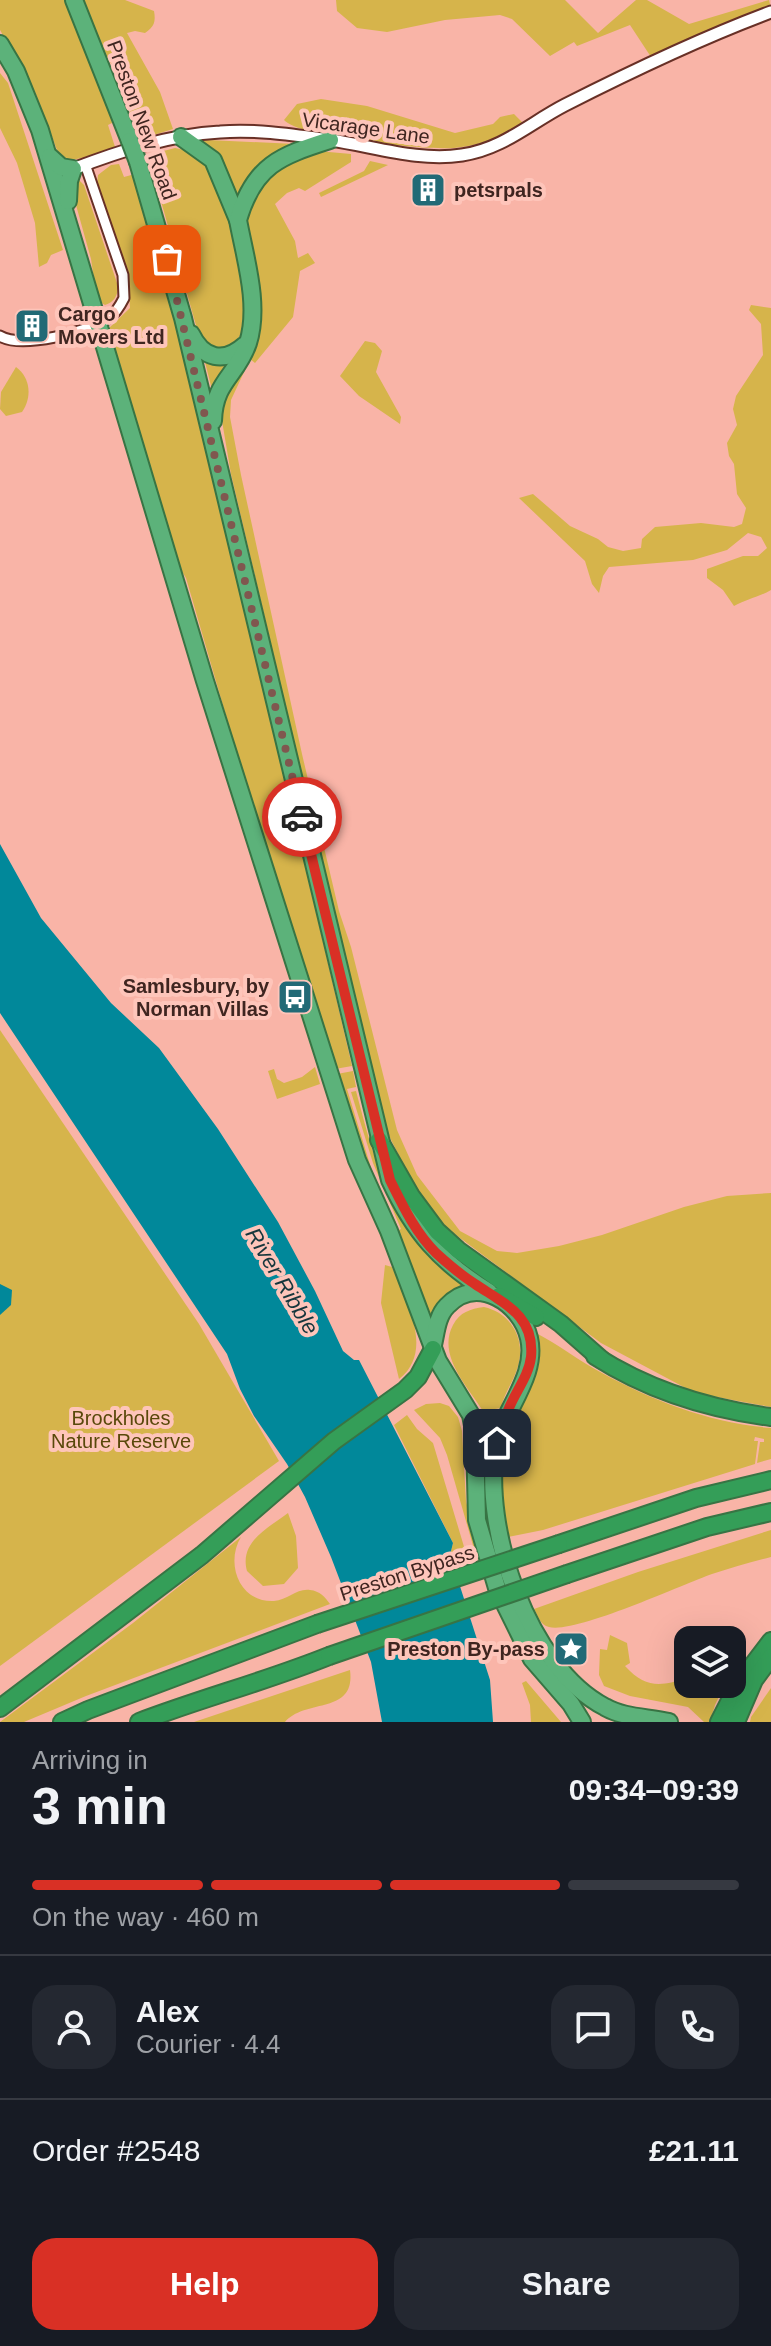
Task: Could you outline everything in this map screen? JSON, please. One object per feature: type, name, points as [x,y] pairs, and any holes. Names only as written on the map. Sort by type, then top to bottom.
[{"type":"highway","name":"Preston New Road","points":[[74,0],[138,162],[183,318],[390,1180],[421,1236],[447,1262],[494,1294],[518,1315],[531,1347],[528,1371],[509,1406],[497,1443],[493,1477],[498,1532],[514,1588],[544,1646],[578,1688],[615,1712],[669,1722]]},
{"type":"highway","points":[[0,44],[29,101],[47,152],[205,681],[327,1072],[360,1167],[389,1231],[433,1348],[444,1373],[471,1415],[475,1436],[477,1520],[497,1588],[532,1659],[571,1704],[582,1722]]},
{"type":"highway","points":[[181,137],[213,160],[238,220],[253,309],[249,341],[217,394],[213,418],[216,457]]},
{"type":"highway","points":[[238,220],[254,182],[271,164],[292,152],[330,140]]},
{"type":"highway","points":[[47,152],[61,167],[79,166]]},
{"type":"highway","points":[[66,213],[69,181],[79,166]]},
{"type":"highway","points":[[183,318],[193,340],[208,356],[227,357],[249,341]]},
{"type":"highway","points":[[379,1140],[411,1196],[437,1231],[458,1250],[561,1324],[602,1360]]},
{"type":"highway","points":[[0,1708],[202,1555],[266,1497],[366,1416],[405,1390],[418,1377],[433,1348],[439,1321],[448,1305],[464,1295],[494,1294],[636,1378],[692,1400],[734,1412],[771,1417]]},
{"type":"highway","name":"Preston Bypass","points":[[62,1722],[317,1624],[696,1498],[771,1480]]},
{"type":"highway","points":[[139,1722],[707,1527],[771,1512]]},
{"type":"highway","points":[[719,1722],[739,1683],[771,1641]]},
{"type":"highway","points":[[736,1722],[754,1680],[771,1657]]},
{"type":"street","name":"Vicarage Lane","points":[[79,166],[143,145],[222,132],[330,140],[431,156],[460,156],[485,150],[515,137],[550,113],[583,96],[771,12]]},
{"type":"street","points":[[0,336],[13,341],[32,342],[99,324],[115,312],[124,298],[123,275],[79,166]]},
{"type":"green space","points":[[0,0],[66,0],[116,121],[108,125],[116,150],[68,161],[57,150],[35,92],[0,30]]},
{"type":"green space","points":[[82,0],[125,0],[154,11],[154,24],[148,31],[127,33],[160,92],[173,129],[141,139],[122,79],[101,49]]},
{"type":"green space","points":[[336,0],[565,0],[598,33],[636,0],[647,0],[689,24],[769,0],[771,9],[725,24],[651,57],[630,25],[577,46],[574,42],[550,56],[512,19],[500,15],[445,20],[387,32],[357,28],[337,11]]},
{"type":"green space","points":[[0,73],[8,83],[63,250],[51,255],[47,263],[39,267],[35,223],[17,163],[0,128]]},
{"type":"green space","points":[[321,99],[367,106],[455,133],[493,124],[500,117],[514,114],[523,123],[482,143],[439,148],[337,137],[313,132],[284,120],[297,104]]},
{"type":"green space","points":[[201,141],[295,144],[260,165],[237,198],[221,161]]},
{"type":"green space","points":[[175,148],[193,153],[203,160],[212,173],[236,240],[245,311],[241,333],[230,349],[212,350],[199,336],[148,155]]},
{"type":"green space","points":[[318,151],[351,154],[351,162],[305,191],[299,188],[287,193],[275,204],[295,241],[298,258],[308,253],[315,263],[300,271],[293,317],[255,363],[250,359],[259,326],[243,209],[269,171]]},
{"type":"green space","points":[[370,161],[388,165],[321,197],[319,193],[364,171]]},
{"type":"green space","points":[[119,164],[124,177],[135,174],[174,303],[352,1066],[335,1069],[107,330],[130,308],[128,272],[97,185],[98,175],[111,165]]},
{"type":"green space","points":[[78,179],[84,185],[118,286],[115,298],[105,305],[97,300],[91,259],[71,187]]},
{"type":"green space","points":[[751,305],[771,308],[771,590],[734,606],[723,590],[707,578],[707,569],[743,556],[758,556],[767,548],[761,537],[748,533],[727,550],[693,560],[609,567],[599,593],[592,584],[585,561],[519,498],[533,494],[570,526],[608,547],[623,551],[641,548],[642,539],[655,527],[701,523],[734,527],[742,524],[746,508],[737,494],[734,464],[727,443],[737,425],[733,409],[736,396],[763,355],[761,324],[749,310]]},
{"type":"green space","points":[[365,341],[375,343],[382,351],[376,372],[401,417],[400,424],[359,396],[340,376]]},
{"type":"green space","points":[[237,356],[219,375],[212,390],[204,358]]},
{"type":"green space","points":[[242,366],[245,370],[231,400],[230,417],[241,475],[339,911],[397,1130],[417,1175],[460,1231],[497,1251],[517,1253],[602,1235],[727,1196],[771,1193],[771,1407],[695,1393],[601,1343],[444,1226],[419,1195],[385,1128],[231,474],[221,415],[224,391]]},
{"type":"green space","points":[[16,367],[27,382],[27,401],[22,412],[6,416],[0,409],[1,392]]},
{"type":"green space","name":"Brockholes Nature Reserve","points":[[0,1030],[199,1324],[279,1461],[0,1666]]},
{"type":"green space","points":[[315,1067],[320,1084],[277,1099],[268,1071],[274,1069],[277,1079],[284,1083],[302,1077]]},
{"type":"green space","points":[[353,1071],[356,1087],[347,1089],[372,1171],[397,1225],[393,1227],[370,1175],[337,1074]]},
{"type":"green space","points":[[356,1091],[380,1171],[407,1227],[425,1250],[465,1286],[444,1298],[430,1318],[395,1232],[401,1229],[373,1163],[351,1092]]},
{"type":"green space","points":[[385,1265],[392,1267],[404,1294],[416,1340],[410,1368],[399,1379],[381,1303]]},
{"type":"green space","points":[[484,1307],[509,1321],[518,1337],[520,1356],[501,1408],[483,1411],[451,1359],[449,1336],[462,1314]]},
{"type":"green space","points":[[534,1332],[602,1373],[663,1402],[705,1416],[771,1428],[771,1459],[757,1463],[760,1442],[764,1439],[755,1437],[754,1441],[758,1441],[755,1464],[543,1530],[508,1537],[501,1471],[509,1425],[538,1360]]},
{"type":"green space","points":[[426,1404],[449,1406],[458,1417],[462,1431],[466,1501],[477,1548],[474,1549],[440,1438],[414,1410]]},
{"type":"green space","points":[[407,1415],[433,1443],[465,1550],[450,1555],[453,1543],[394,1425]]},
{"type":"green space","points":[[288,1513],[296,1536],[298,1568],[284,1584],[263,1586],[247,1571],[247,1552],[264,1530]]},
{"type":"green space","points":[[771,1530],[771,1557],[712,1574],[604,1616],[562,1627],[549,1627],[541,1622],[534,1609],[638,1572]]},
{"type":"green space","points":[[241,1537],[236,1547],[235,1569],[238,1580],[252,1596],[274,1601],[310,1590],[322,1595],[330,1604],[24,1722],[0,1722],[133,1623]]},
{"type":"green space","points":[[610,1635],[627,1643],[630,1663],[625,1666],[647,1682],[674,1682],[674,1698],[718,1698],[710,1722],[704,1722],[688,1707],[630,1696],[604,1686],[599,1675],[600,1649],[607,1650]]},
{"type":"green space","points":[[350,1670],[350,1684],[345,1694],[327,1704],[304,1710],[285,1722],[194,1722]]},
{"type":"green space","points":[[526,1681],[561,1722],[531,1722],[530,1705],[522,1683]]},
{"type":"green space","points":[[771,1688],[771,1722],[750,1722],[751,1717]]},
{"type":"water","name":"River Ribble","points":[[0,844],[41,918],[111,1003],[159,1048],[218,1129],[278,1222],[343,1351],[354,1360],[359,1360],[453,1543],[450,1555],[490,1680],[493,1722],[382,1722],[371,1662],[305,1497],[254,1416],[227,1354],[0,1013]]},
{"type":"water","points":[[0,1284],[12,1290],[11,1305],[0,1315]]},
{"type":"way so far","points":[[167,259],[302,817]]},
{"type":"place","name":"petsrpals","points":[[428,190]]},
{"type":"place","name":"Cargo Movers Ltd","points":[[32,326]]},
{"type":"place","name":"Samlesbury, by Norman Villas","points":[[295,997]]},
{"type":"place","name":"Preston By-pass","points":[[571,1649]]},
{"type":"route","points":[[302,817],[390,1180],[421,1236],[447,1262],[509,1305],[529,1335],[531,1359],[528,1371],[509,1406],[497,1443]]}]
